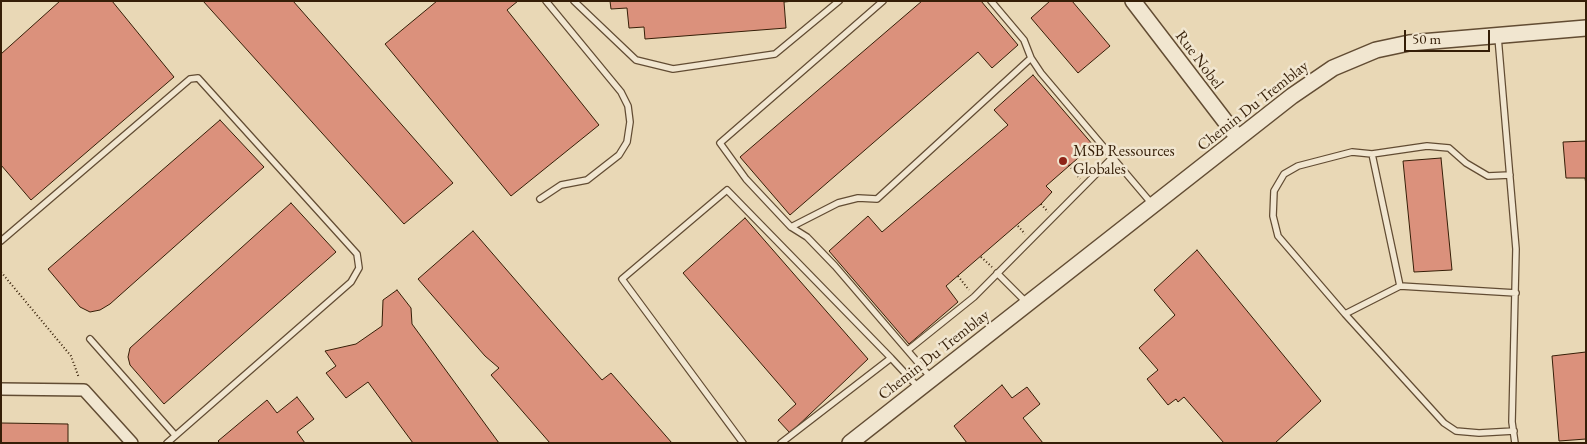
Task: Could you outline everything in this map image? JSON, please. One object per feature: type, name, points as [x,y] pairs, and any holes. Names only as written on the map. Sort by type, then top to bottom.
[{"type":"street","name":"Rue Nobel","points":[[1133,1],[1238,138]]},
{"type":"street","name":"Chemin Du Tremblay","points":[[850,443],[1315,79],[1355,58],[1398,44],[1586,28]]},
{"type":"street","points":[[1,389],[84,390],[132,443]]},
{"type":"lane","points":[[540,199],[561,185],[587,180],[619,155],[628,142],[630,122],[628,106],[621,92],[546,1]]},
{"type":"lane","points":[[574,1],[636,60],[673,69],[775,54],[839,1]]},
{"type":"lane","points":[[883,1],[720,143],[746,179],[791,227],[813,243],[933,379]]},
{"type":"lane","points":[[991,1],[1024,40],[1031,58],[1041,73],[1153,205]]},
{"type":"lane","points":[[1498,35],[1516,249],[1515,443]]},
{"type":"lane","points":[[791,227],[838,203],[858,198],[877,198],[1031,58]]},
{"type":"lane","points":[[1,241],[190,79],[198,78],[349,244],[359,258],[357,274],[352,282],[167,443]]},
{"type":"lane","points":[[1510,175],[1488,176],[1466,163],[1449,148],[1427,146],[1372,154],[1352,152],[1298,166],[1284,174],[1274,191],[1273,216],[1278,236],[1345,314],[1444,423],[1456,431],[1480,433],[1514,431]]},
{"type":"lane","points":[[1372,154],[1400,286]]},
{"type":"lane","points":[[908,350],[974,297],[1113,157]]},
{"type":"lane","points":[[743,443],[622,279],[726,190],[919,389]]},
{"type":"lane","points":[[997,273],[1028,304]]},
{"type":"lane","points":[[1345,314],[1400,286],[1516,293]]},
{"type":"lane","points":[[90,339],[175,435]]},
{"type":"lane","points":[[781,443],[891,358]]},
{"type":"path","points":[[1069,165],[1074,172]]},
{"type":"path","points":[[981,256],[987,262]]},
{"type":"path","points":[[1,272],[71,356],[84,390]]},
{"type":"path","points":[[958,276],[964,284]]},
{"type":"building","points":[[60,1],[112,1],[174,77],[31,200],[1,165],[1,54]]},
{"type":"building","points":[[203,1],[293,1],[453,183],[404,224]]},
{"type":"building","points":[[437,1],[518,1],[507,10],[599,125],[511,196],[385,44]]},
{"type":"building","points":[[610,1],[794,1],[784,2],[786,28],[645,39],[644,27],[629,28],[627,8],[611,9]]},
{"type":"building","points":[[922,1],[981,1],[1018,45],[992,68],[978,52],[790,215],[740,157]]},
{"type":"building","points":[[1050,1],[1072,1],[1110,46],[1078,73],[1031,18]]},
{"type":"building","points":[[1033,75],[1093,145],[1046,186],[1052,192],[1041,204],[946,286],[958,302],[909,344],[829,251],[868,216],[882,232],[1008,125],[994,110]]},
{"type":"building","points":[[220,120],[264,167],[110,304],[100,310],[90,312],[80,307],[48,269]]},
{"type":"building","points":[[1586,141],[1586,185],[1585,178],[1566,178],[1563,142]]},
{"type":"building","points":[[1441,158],[1452,270],[1414,272],[1403,161]]},
{"type":"building","points":[[291,203],[336,252],[164,404],[130,365],[128,357],[130,348]]},
{"type":"building","points":[[745,218],[868,359],[790,433],[778,420],[796,404],[683,273]]},
{"type":"building","points":[[473,231],[602,380],[611,373],[672,443],[550,443],[491,375],[499,368],[485,356],[418,279]]},
{"type":"building","points":[[1197,250],[1321,401],[1275,443],[1224,443],[1184,397],[1178,402],[1176,399],[1168,405],[1147,379],[1158,370],[1139,348],[1175,315],[1154,290]]},
{"type":"building","points":[[397,290],[411,308],[412,324],[499,443],[413,443],[368,382],[346,398],[326,373],[336,366],[325,351],[356,344],[382,326],[383,300]]},
{"type":"building","points":[[1586,352],[1586,439],[1559,441],[1552,356]]},
{"type":"building","points":[[1002,385],[1012,398],[1027,387],[1040,404],[1023,418],[1043,443],[967,443],[954,426]]},
{"type":"building","points":[[297,397],[314,419],[297,432],[305,443],[220,443],[218,441],[267,400],[277,413]]},
{"type":"building","points":[[1,423],[68,424],[68,443],[1,443]]},
{"type":"place","name":"MSB Ressources Globales","points":[[1063,161]]}]
